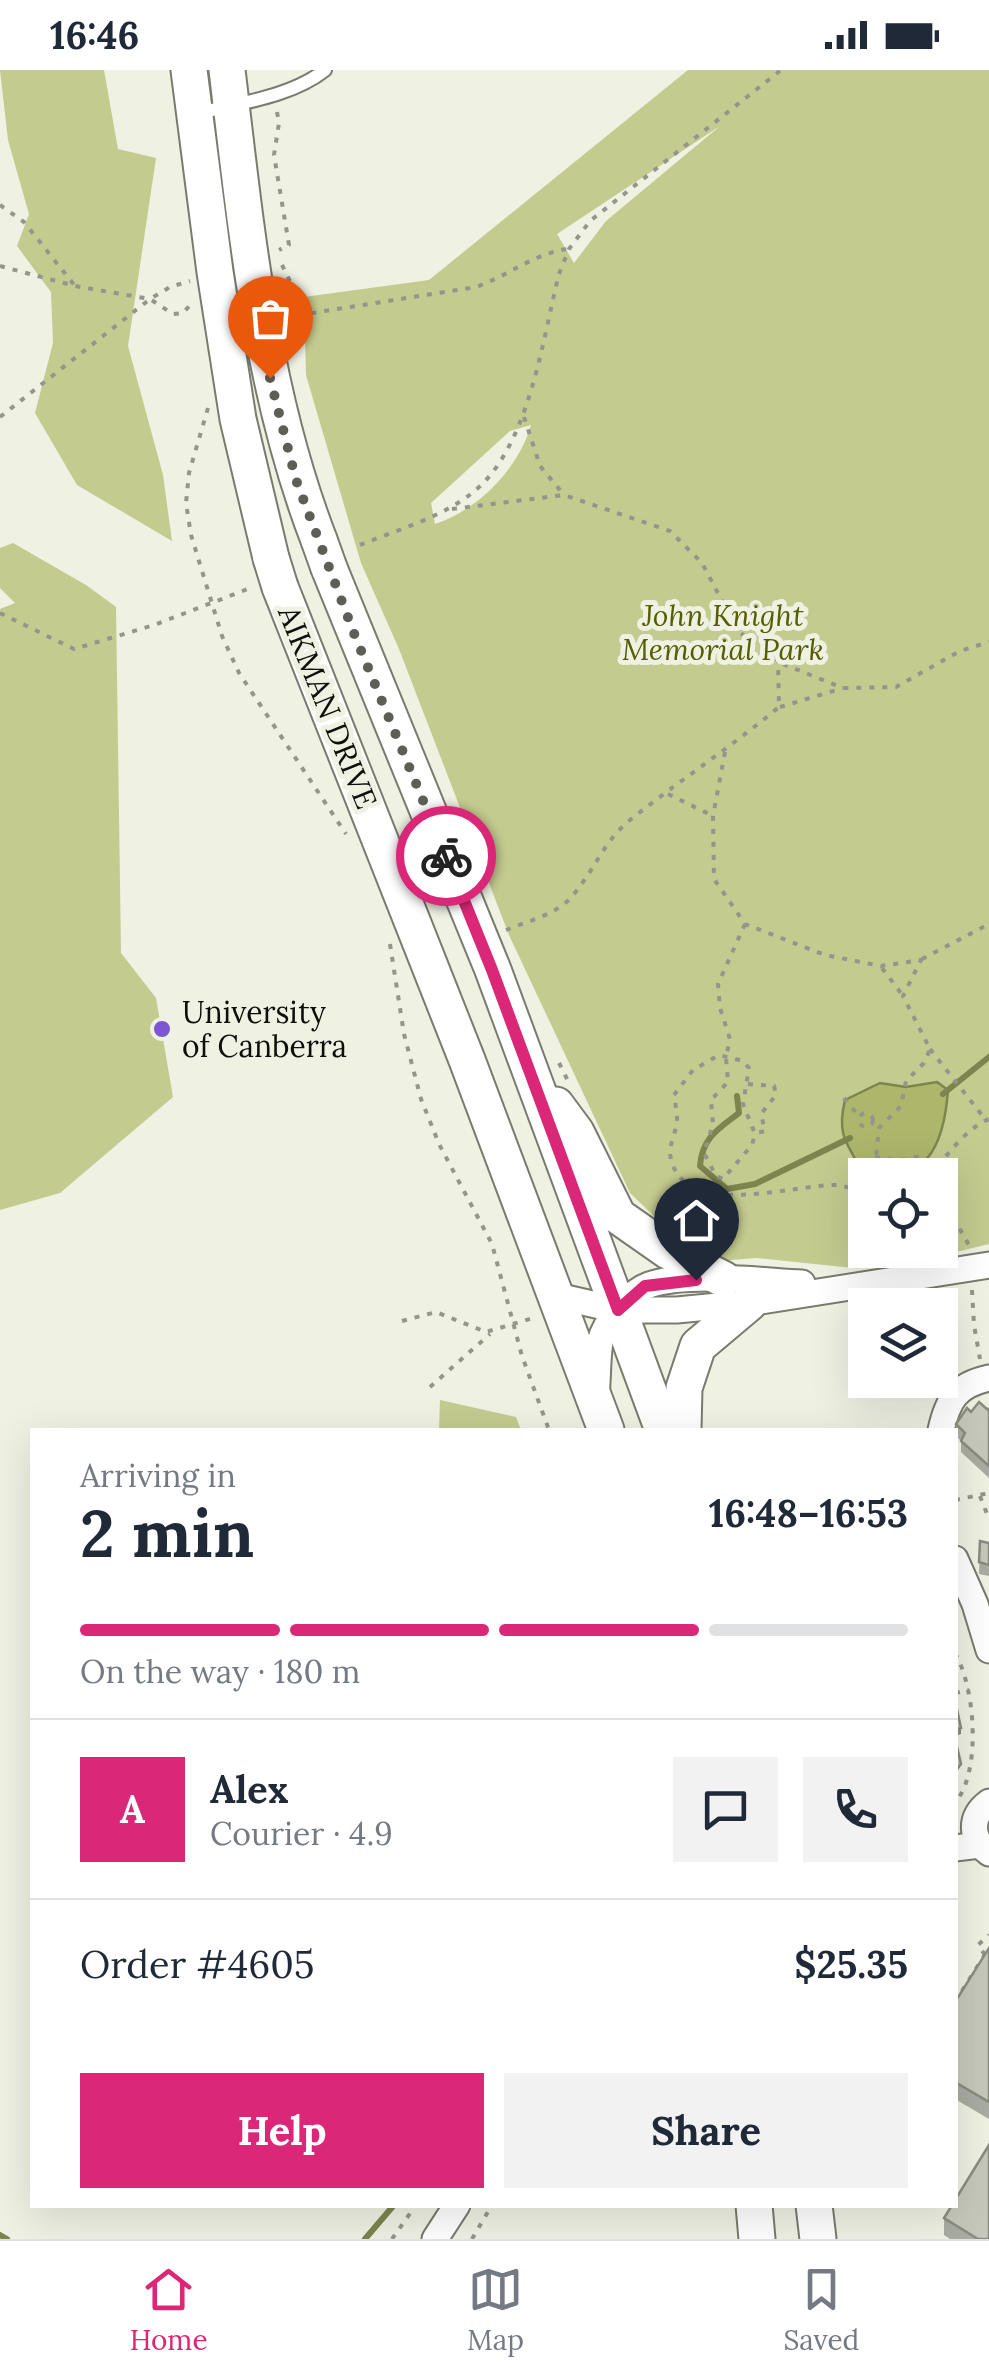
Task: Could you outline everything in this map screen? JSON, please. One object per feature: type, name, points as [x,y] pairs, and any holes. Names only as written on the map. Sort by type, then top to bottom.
[{"type":"main road","name":"AIKMAN DRIVE","points":[[190,70],[238,418],[268,577],[410,913],[601,1415]]},
{"type":"main road","name":"AIKMAN DRIVE","points":[[229,87],[270,378],[296,480],[492,970],[662,1428]]},
{"type":"main road","points":[[528,1069],[576,1132],[618,1216],[668,1252],[736,1291],[698,1346],[684,1388],[683,1428]]},
{"type":"main road","points":[[754,2208],[758,2239]]},
{"type":"main road","points":[[814,2208],[818,2239]]},
{"type":"street","points":[[559,1303],[642,1313],[736,1291],[852,1285],[989,1264]]},
{"type":"street","points":[[601,1415],[600,1340],[618,1310],[645,1286],[670,1281],[736,1291],[852,1285]]},
{"type":"street","points":[[942,1428],[955,1392],[971,1382],[989,1378]]},
{"type":"street","points":[[958,1566],[989,1650]]},
{"type":"street","points":[[436,2239],[456,2208]]},
{"type":"lane","points":[[195,114],[229,87],[301,84],[326,70]]},
{"type":"path","points":[[360,545],[447,509],[493,474],[512,446],[559,274],[570,249],[590,221],[781,70]]},
{"type":"path","points":[[274,155],[289,244],[276,251],[306,314]]},
{"type":"path","points":[[0,205],[24,222],[75,286]]},
{"type":"path","points":[[286,330],[306,314],[476,287],[502,278],[549,250],[570,249]]},
{"type":"path","points":[[0,266],[75,286],[150,299],[175,314],[188,310],[194,298]]},
{"type":"path","points":[[0,417],[150,299],[170,287],[194,280]]},
{"type":"path","points":[[208,406],[197,440],[186,502],[191,535],[222,636],[239,673],[347,835]]},
{"type":"path","points":[[523,413],[540,466],[564,495]]},
{"type":"path","points":[[447,509],[564,495],[670,532],[702,563],[738,631],[778,662],[843,688]]},
{"type":"path","points":[[0,613],[74,649],[154,625],[268,577]]},
{"type":"path","points":[[497,934],[558,908],[574,896],[595,860],[627,822],[779,707],[843,688],[896,688],[960,651],[989,642]]},
{"type":"path","points":[[778,662],[779,707]]},
{"type":"path","points":[[724,752],[713,816],[714,879],[745,924],[825,955],[881,966],[921,960],[989,924]]},
{"type":"path","points":[[668,794],[713,816]]},
{"type":"path","points":[[745,924],[718,984],[720,1008],[730,1039],[726,1057],[728,1082],[712,1100],[713,1124],[704,1153],[716,1176],[724,1178],[752,1145],[755,1134],[743,1104],[749,1068],[743,1061],[726,1057],[719,1056],[694,1070],[674,1095],[677,1122],[670,1160],[678,1177],[690,1187],[720,1196],[838,1185],[848,1187]]},
{"type":"path","points":[[388,936],[404,1034],[422,1099],[439,1144],[492,1244],[548,1428]]},
{"type":"path","points":[[903,996],[921,960]]},
{"type":"path","points":[[881,966],[903,996],[930,1049],[987,1119],[943,1158]]},
{"type":"path","points":[[884,1158],[876,1157],[880,1128],[901,1106],[906,1081],[924,1063],[930,1049]]},
{"type":"path","points":[[748,1084],[774,1086],[776,1095],[761,1114],[765,1132],[755,1134]]},
{"type":"path","points":[[844,1098],[862,1126],[872,1124],[880,1128]]},
{"type":"path","points":[[859,1116],[869,1113],[872,1124]]},
{"type":"path","points":[[430,1387],[491,1332],[559,1303]]},
{"type":"path","points":[[402,1321],[436,1312],[491,1332]]},
{"type":"path","points":[[958,1500],[989,1493]]},
{"type":"path","points":[[980,1496],[989,1520]]},
{"type":"path","points":[[958,1659],[969,1690],[971,1752],[964,1790],[958,1798]]},
{"type":"path","points":[[958,1692],[969,1690]]},
{"type":"path","points":[[984,1954],[978,1945],[989,1935]]},
{"type":"path","points":[[958,1997],[989,1948]]},
{"type":"path","points":[[392,2239],[414,2208]]},
{"type":"path","points":[[472,2239],[490,2208]]},
{"type":"green space","points":[[0,70],[104,70],[118,149],[156,158],[128,346],[163,475],[172,541],[77,485],[35,413],[53,343],[51,292],[17,246],[29,214],[8,140]]},
{"type":"green space","name":"John Knight Memorial Park","points":[[688,70],[989,70],[989,1244],[958,1252],[958,1158],[848,1158],[848,1267],[756,1258],[719,1261],[685,1246],[630,1193],[509,935],[399,649],[361,563],[306,375],[304,297],[429,280]],"holes":[[[720,126],[606,221],[574,263],[557,234]],[[531,425],[517,457],[495,485],[466,509],[435,524],[431,503],[510,431]]]},
{"type":"green space","points":[[13,543],[116,607],[121,953],[156,998],[173,1097],[60,1193],[0,1210],[0,609],[15,603],[0,588],[0,548]]},
{"type":"green space","points":[[440,1400],[516,1417],[520,1428],[439,1428]]},
{"type":"shaded area","points":[[937,1082],[948,1090],[942,1128],[928,1157],[855,1158],[844,1137],[845,1100],[880,1083],[906,1087]]},
{"type":"building","points":[[979,1402],[989,1408],[989,1466],[961,1441],[965,1433],[956,1424],[967,1408],[971,1412]]},
{"type":"building","points":[[980,1541],[989,1543],[989,1565],[979,1562]]},
{"type":"building","points":[[989,1948],[989,2102],[958,2084],[958,1997]]},
{"type":"building","points":[[989,2145],[989,2239],[978,2239],[944,2218],[950,2208],[958,2208],[958,2195]]},
{"type":"waterway","points":[[943,1094],[989,1057]]},
{"type":"waterway","points":[[737,1096],[739,1113],[718,1129],[701,1156],[700,1166],[727,1189],[755,1184],[850,1138]]},
{"type":"waterway","points":[[365,2239],[391,2208]]},
{"type":"waterway","points":[[0,2235],[7,2239]]},
{"type":"way so far","points":[[270,378],[296,480],[355,636],[446,856]]},
{"type":"place","name":"University of Canberra","points":[[162,1029]]},
{"type":"route","points":[[446,856],[618,1310],[645,1286],[696,1280]]}]
